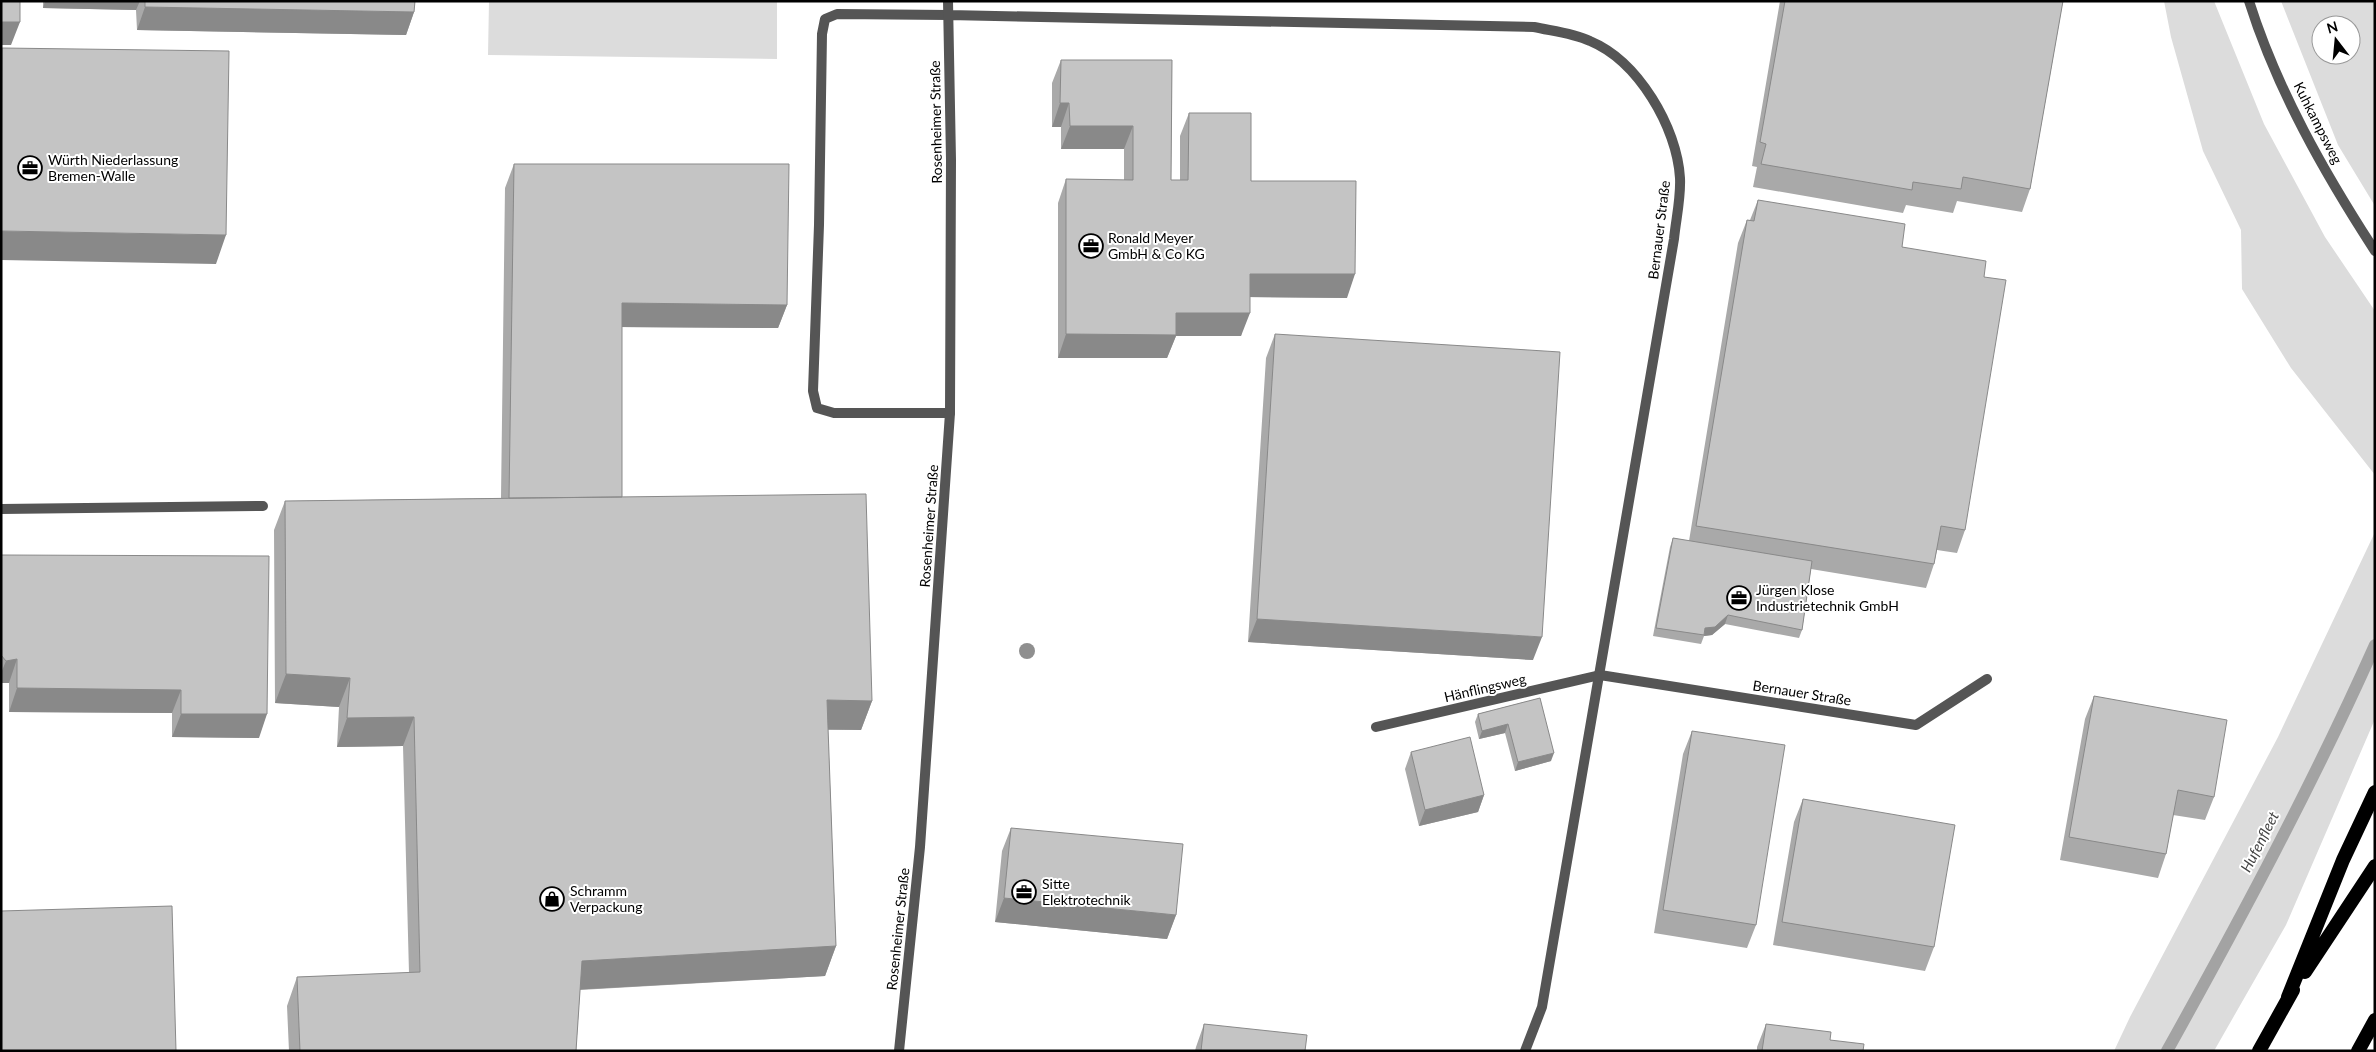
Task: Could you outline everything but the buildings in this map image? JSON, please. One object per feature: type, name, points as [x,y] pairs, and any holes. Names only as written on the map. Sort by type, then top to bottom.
[{"type":"highway","points":[[2260,1051],[2288,997],[2343,860],[2375,792]]},
{"type":"highway","points":[[2288,997],[2375,866]]},
{"type":"highway","points":[[2358,1051],[2375,1020]]},
{"type":"street","name":"Rosenheimer Straße","points":[[899,1051],[920,847],[950,413],[951,160],[948,1]]},
{"type":"street","name":"Kuhkampsweg","points":[[2249,1],[2294,113],[2349,212],[2375,251]]},
{"type":"street","name":"Bernauer Straße","points":[[950,413],[834,413],[817,408],[813,391],[819,225],[822,34],[824,19],[837,14],[948,15],[1534,27],[1590,41],[1628,67],[1654,100],[1674,145],[1680,179],[1674,239],[1542,1007],[1525,1051]]},
{"type":"street","points":[[1,509],[263,506]]},
{"type":"street","name":"Bernauer Straße","points":[[1600,675],[1916,725],[1987,680]]},
{"type":"street","name":"Hänflingsweg","points":[[1376,727],[1600,675]]},
{"type":"shaded area","points":[[489,1],[777,1],[777,59],[488,55]]},
{"type":"shaded area","points":[[2164,1],[2214,1],[2264,124],[2325,237],[2375,311],[2375,475],[2291,368],[2242,289],[2241,230],[2203,151],[2171,37]]},
{"type":"shaded area","points":[[2281,1],[2375,1],[2375,206],[2338,145]]},
{"type":"shaded area","points":[[2375,532],[2375,719],[2286,925],[2214,1051],[2114,1051],[2130,1017],[2278,737]]},
{"type":"waterway","name":"Hufenfleet","points":[[2167,1051],[2276,850],[2327,748],[2375,645]]},
{"type":"place","name":"Würth Niederlassung Bremen-Walle","points":[[30,168]]},
{"type":"place","name":"Ronald Meyer GmbH & Co KG","points":[[1091,246]]},
{"type":"place","name":"Jürgen Klose Industrietechnik GmbH","points":[[1739,598]]},
{"type":"place","name":"Sitte Elektrotechnik","points":[[1024,892]]},
{"type":"place","name":"Schramm Verpackung","points":[[552,899]]}]
